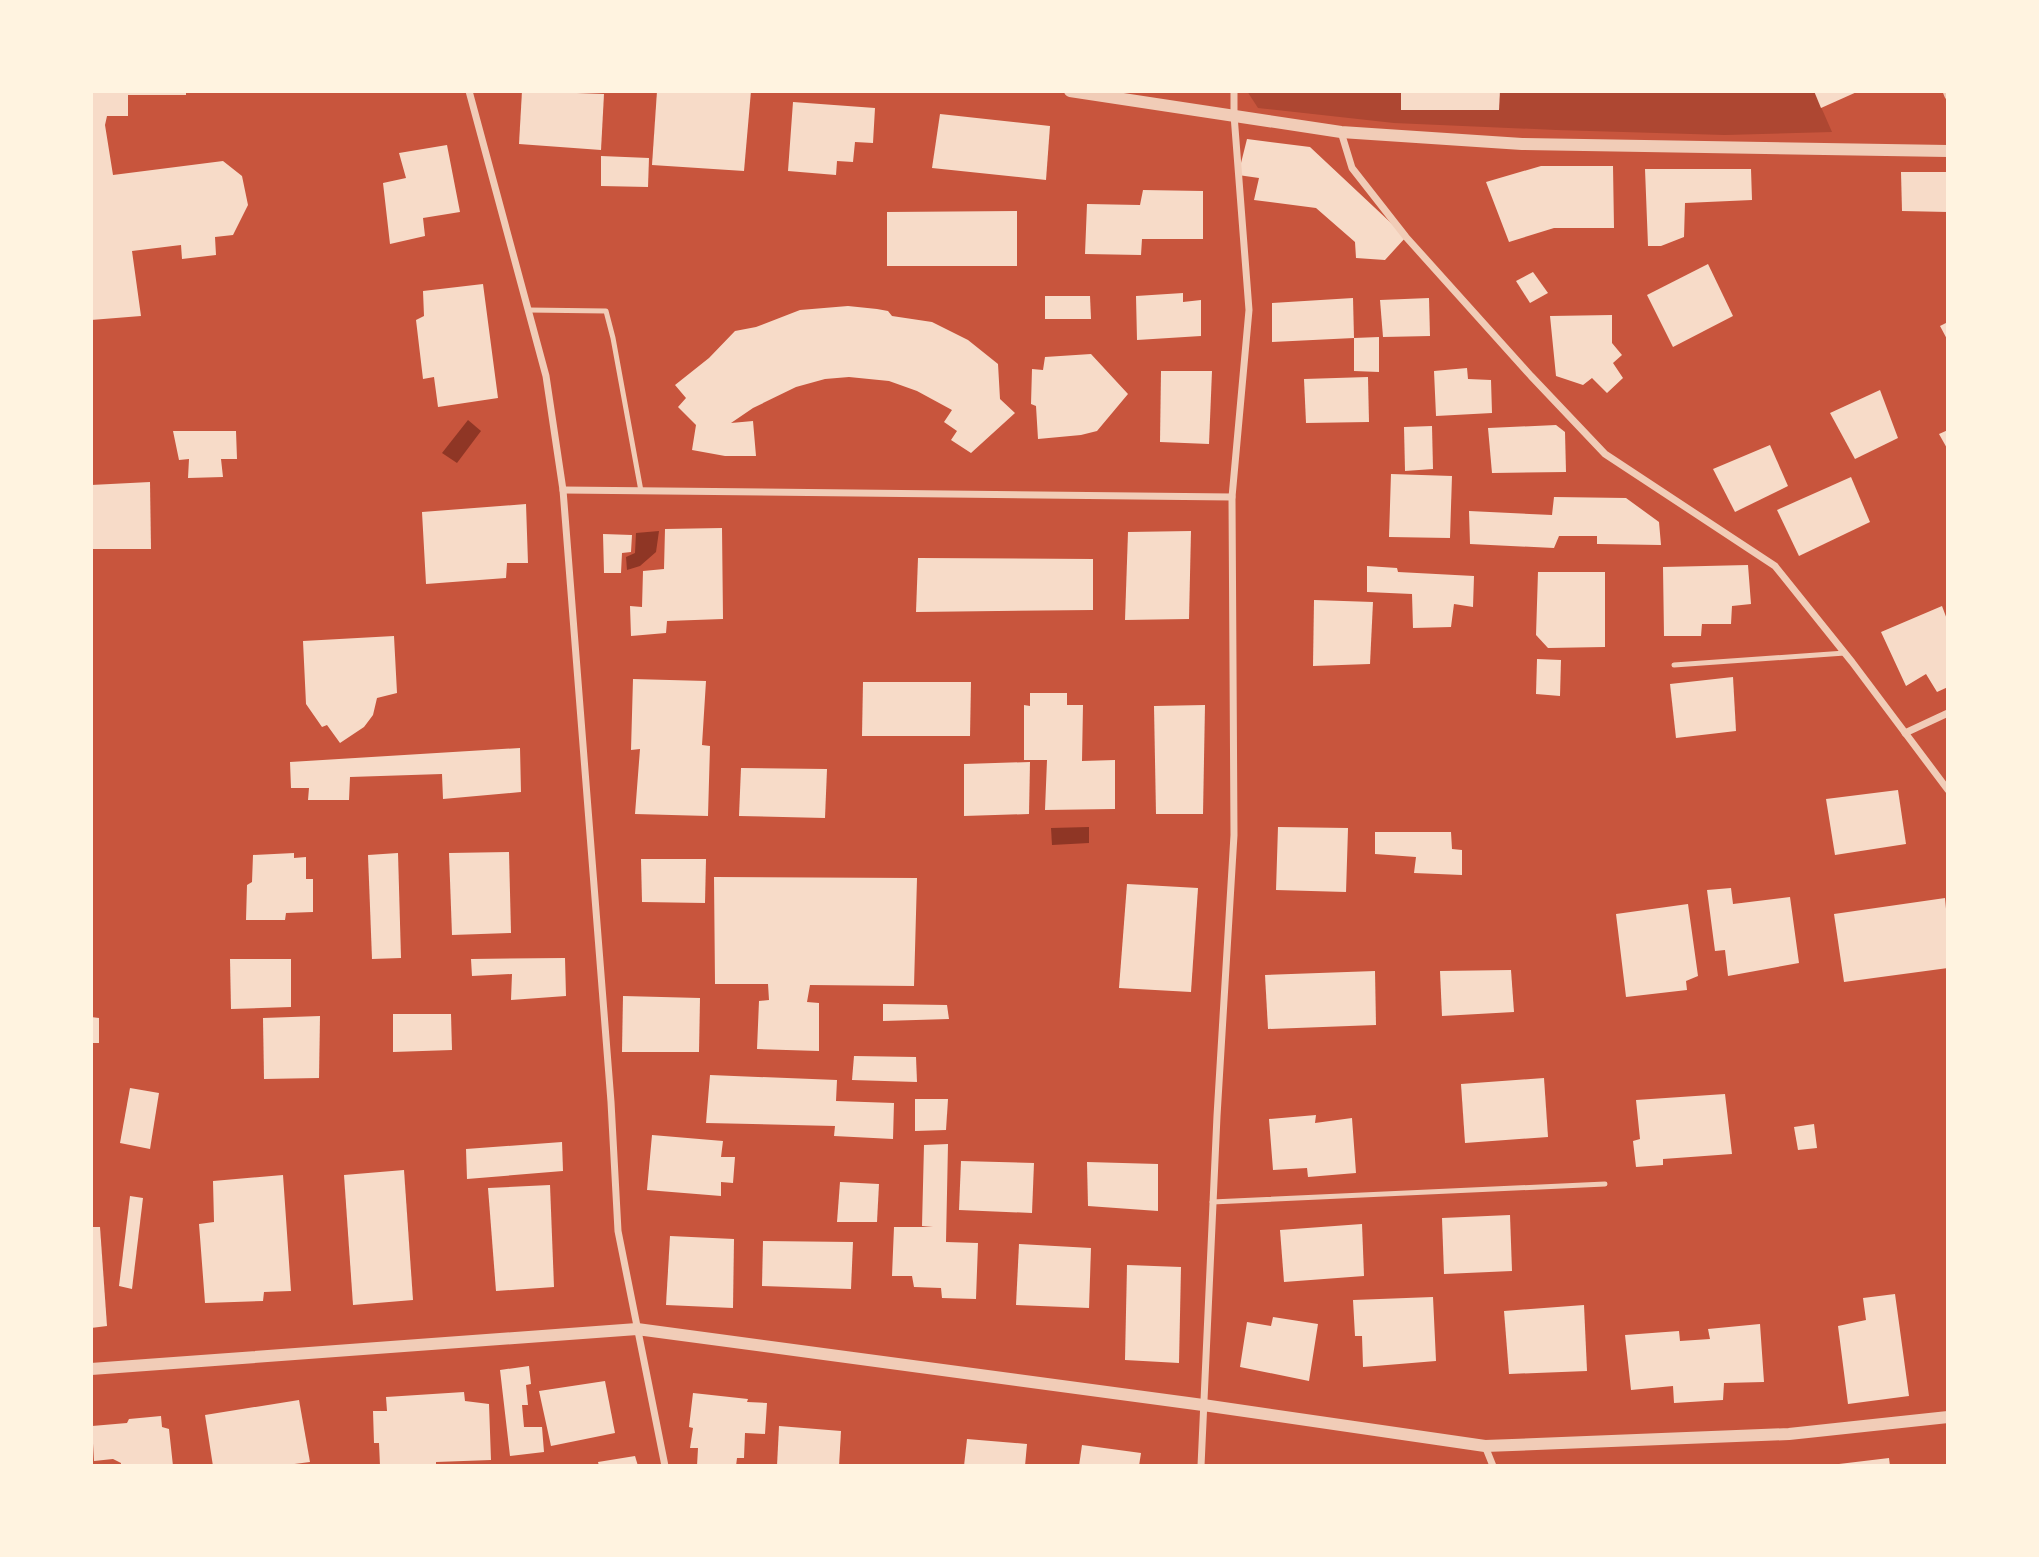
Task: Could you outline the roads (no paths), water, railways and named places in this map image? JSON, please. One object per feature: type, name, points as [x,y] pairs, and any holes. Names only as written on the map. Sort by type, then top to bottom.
[{"type":"street","points":[[469,91],[546,376],[563,491],[611,1102],[618,1231],[665,1466]]},
{"type":"street","points":[[1070,91],[1341,132],[1522,144],[1948,151]]},
{"type":"street","points":[[1201,1466],[1212,1202],[1234,835],[1232,497],[1249,310],[1234,91]]},
{"type":"street","points":[[1946,91],[1948,96]]},
{"type":"street","points":[[1341,132],[1352,168],[1406,237],[1531,376],[1605,454],[1775,566],[1845,653],[1948,790]]},
{"type":"street","points":[[563,491],[1232,497]]},
{"type":"street","points":[[1905,733],[1948,713]]},
{"type":"street","points":[[91,1369],[637,1329],[1485,1446],[1789,1434],[1948,1417]]},
{"type":"street","points":[[1485,1446],[1493,1466]]},
{"type":"lane","points":[[528,310],[606,311],[641,491]]},
{"type":"lane","points":[[1674,665],[1845,653]]},
{"type":"lane","points":[[1212,1202],[1605,1184]]}]
